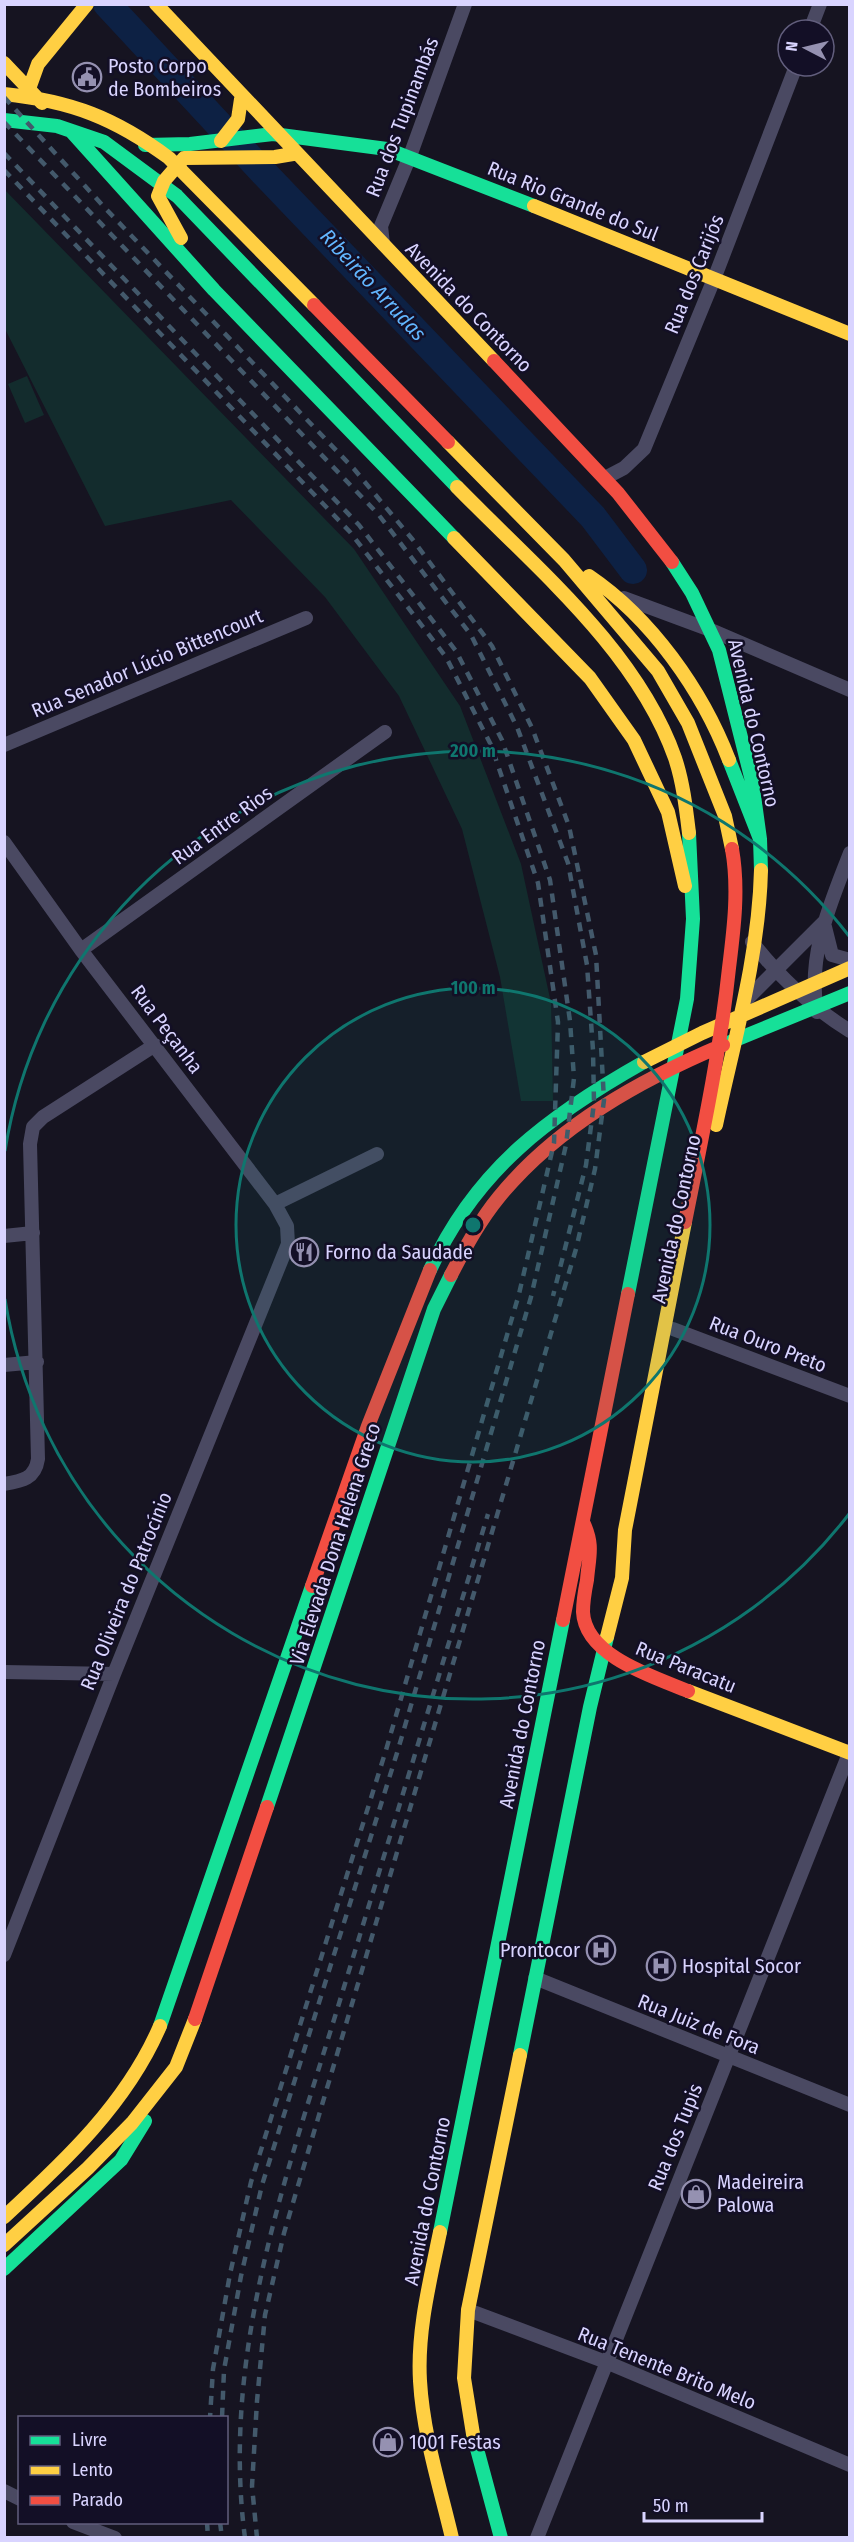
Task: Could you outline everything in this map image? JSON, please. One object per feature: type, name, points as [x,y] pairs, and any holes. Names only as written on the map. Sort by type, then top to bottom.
[{"type":"main road","points":[[29,89],[38,64],[87,4]]},
{"type":"main road","name":"Avenida do Contorno","points":[[156,4],[273,134],[383,244],[605,478],[674,567],[713,631],[745,750],[760,839],[759,891],[742,1004],[673,1329],[634,1535],[604,1650],[534,1978],[468,2310],[464,2378],[474,2441],[501,2538]]},
{"type":"main road","name":"Avenida do Contorno","points":[[4,63],[87,147],[213,290],[590,678],[634,740],[668,812],[693,919]]},
{"type":"main road","name":"Avenida do Contorno","points":[[4,94],[80,107],[105,116],[138,133],[195,182],[564,560],[658,671],[677,704],[710,775],[725,816],[735,867],[735,916],[722,1033],[626,1530],[622,1578]]},
{"type":"main road","points":[[221,141],[238,119],[242,99]]},
{"type":"main road","name":"Avenida do Contorno","points":[[4,120],[57,126],[104,142],[177,196],[614,648],[650,704],[675,759],[684,794],[690,839],[693,919],[687,999],[423,2318],[420,2379],[423,2409],[452,2538]]},
{"type":"main road","name":"Rua Rio Grande do Sul","points":[[87,147],[190,144],[247,139],[273,134],[387,149],[410,156],[849,334]]},
{"type":"main road","points":[[213,290],[159,202],[157,193],[159,184],[184,158],[275,157],[293,154]]},
{"type":"main road","points":[[564,560],[617,595],[664,646],[718,732],[760,839]]},
{"type":"main road","name":"Via Elevada Dona Helena Greco","points":[[4,2217],[73,2152],[115,2100],[147,2053],[173,1993],[368,1420],[424,1279],[480,1186],[533,1134],[597,1090],[648,1060],[710,1029],[849,968]]},
{"type":"main road","name":"Via Elevada Dona Helena Greco","points":[[4,2245],[88,2168],[132,2123],[176,2067],[204,1996],[434,1309],[481,1224],[508,1185],[547,1146],[599,1109],[671,1067],[849,991]]},
{"type":"main road","name":"Rua Paracatu","points":[[583,1522],[591,1539],[584,1613],[589,1632],[604,1650],[640,1672],[849,1752]]},
{"type":"main road","points":[[4,2269],[121,2160],[176,2067]]},
{"type":"street","name":"Rua dos Tupinambás","points":[[383,244],[381,226],[410,156],[465,4]]},
{"type":"street","name":"Rua dos Carijós","points":[[605,478],[624,468],[644,449],[714,279],[791,78]]},
{"type":"street","points":[[617,595],[713,631],[849,690]]},
{"type":"street","name":"Rua Senador Lúcio Bittencourt","points":[[4,745],[306,618]]},
{"type":"street","name":"Rua Entre Rios","points":[[81,950],[385,732]]},
{"type":"street","name":"Rua Peçanha","points":[[4,842],[81,950],[275,1204],[287,1226],[288,1244]]},
{"type":"street","points":[[818,1012],[813,973],[824,922],[849,853]]},
{"type":"street","points":[[824,922],[832,955],[849,960]]},
{"type":"street","points":[[742,1004],[824,922]]},
{"type":"street","points":[[752,942],[774,970],[818,1012],[849,1031]]},
{"type":"street","points":[[849,968],[847,982],[849,991]]},
{"type":"street","points":[[4,1484],[27,1479],[36,1469],[37,1362],[30,1144],[33,1127],[43,1117],[155,1045]]},
{"type":"street","points":[[275,1204],[376,1154]]},
{"type":"street","points":[[4,1236],[33,1233]]},
{"type":"street","name":"Rua Oliveira do Patrocínio","points":[[4,1954],[114,1674],[288,1244]]},
{"type":"street","name":"Rua Ouro Preto","points":[[673,1329],[849,1396]]},
{"type":"street","points":[[4,1365],[37,1362]]},
{"type":"street","points":[[4,1672],[114,1674]]},
{"type":"street","name":"Rua dos Tupis","points":[[537,2538],[849,1752]]},
{"type":"street","name":"Rua Juiz de Fora","points":[[534,1978],[849,2105]]},
{"type":"street","name":"Rua Tenente Brito Melo","points":[[468,2310],[606,2362],[849,2465]]},
{"type":"street","points":[[4,2491],[18,2498]]},
{"type":"street","points":[[76,2524],[115,2538]]},
{"type":"green space","points":[[4,189],[354,549],[460,706],[521,864],[551,1003],[553,1101],[521,1101],[500,977],[462,829],[399,696],[325,597],[231,500],[105,526],[5,329]]},
{"type":"green space","points":[[27,376],[44,415],[25,423],[8,384]]},
{"type":"waterway","name":"Ribeirão Arrudas","points":[[107,4],[263,172],[593,517],[633,570]]},
{"type":"railway","points":[[4,97],[105,208],[354,469],[413,540],[492,646],[532,728],[569,826],[596,955],[604,1100],[595,1169],[576,1249],[284,2233],[265,2315],[257,2401],[252,2486],[257,2538]]},
{"type":"railway","points":[[4,122],[378,514],[471,635],[517,727],[568,863],[587,965],[593,1050],[594,1103],[586,1165],[553,1296]]},
{"type":"railway","points":[[4,153],[359,525],[456,651],[502,740],[550,880],[570,1021],[574,1078],[566,1145],[531,1297],[397,1753],[262,2185],[241,2276],[224,2370],[222,2416]]},
{"type":"railway","points":[[4,170],[350,532],[446,657],[491,745],[538,883],[558,1022],[554,1143],[519,1294],[386,1750],[251,2182],[230,2274],[213,2369],[210,2416]]},
{"type":"railway","points":[[245,2538],[240,2467],[242,2397],[251,2328],[265,2259],[302,2122],[488,1514]]},
{"type":"railway","points":[[207,2524],[208,2538]]},
{"type":"railway","points":[[220,2524],[222,2538]]},
{"type":"traffic: fast","points":[[4,120],[57,126],[104,142],[177,196],[457,487]]},
{"type":"traffic: fast","points":[[71,131],[214,290],[454,538]]},
{"type":"traffic: fast","points":[[273,134],[387,149],[534,206]]},
{"type":"traffic: fast","points":[[145,145],[190,144],[273,134]]},
{"type":"traffic: fast","points":[[672,562],[692,593],[719,650],[752,781],[760,839],[761,870]]},
{"type":"traffic: fast","points":[[729,760],[760,839]]},
{"type":"traffic: fast","points":[[628,1294],[687,999],[693,919],[689,833]]},
{"type":"traffic: fast","points":[[723,1045],[850,993]]},
{"type":"traffic: fast","points":[[430,1270],[449,1234],[470,1202],[519,1148],[577,1103],[644,1062]]},
{"type":"traffic: fast","points":[[267,1807],[434,1309],[451,1275]]},
{"type":"traffic: fast","points":[[160,2026],[312,1586]]},
{"type":"traffic: fast","points":[[440,2232],[563,1620]]},
{"type":"traffic: fast","points":[[520,2055],[590,1707],[607,1637]]},
{"type":"traffic: fast","points":[[4,2269],[121,2160],[145,2121]]},
{"type":"traffic: fast","points":[[473,2434],[501,2538]]},
{"type":"traffic: slow","points":[[29,89],[38,64],[87,4]]},
{"type":"traffic: slow","points":[[156,4],[494,361]]},
{"type":"traffic: slow","points":[[4,63],[42,103]]},
{"type":"traffic: slow","points":[[4,94],[50,101],[71,107],[111,122],[149,144],[169,158],[314,305]]},
{"type":"traffic: slow","points":[[221,141],[238,119],[241,99]]},
{"type":"traffic: slow","points":[[181,238],[158,196],[164,181],[184,158],[275,157],[293,154]]},
{"type":"traffic: slow","points":[[534,206],[850,334]]},
{"type":"traffic: slow","points":[[448,442],[564,560],[658,671],[688,723],[725,816],[732,849]]},
{"type":"traffic: slow","points":[[457,487],[581,612],[636,681],[658,719],[675,758],[689,833]]},
{"type":"traffic: slow","points":[[454,538],[590,678],[634,740],[668,812],[685,886]]},
{"type":"traffic: slow","points":[[589,576],[633,613],[672,658],[704,708],[729,760]]},
{"type":"traffic: slow","points":[[716,1125],[751,966],[761,870]]},
{"type":"traffic: slow","points":[[644,1062],[702,1033],[850,968]]},
{"type":"traffic: slow","points":[[607,1637],[622,1578],[625,1530],[685,1222]]},
{"type":"traffic: slow","points":[[688,1691],[850,1753]]},
{"type":"traffic: slow","points":[[4,2245],[88,2168],[132,2123],[176,2067],[195,2019]]},
{"type":"traffic: slow","points":[[4,2217],[71,2152],[112,2106],[146,2054],[160,2026]]},
{"type":"traffic: slow","points":[[473,2434],[464,2378],[468,2310],[520,2055]]},
{"type":"traffic: slow","points":[[440,2232],[422,2325],[420,2381],[428,2441],[452,2538]]},
{"type":"traffic: jam","points":[[314,305],[448,442]]},
{"type":"traffic: jam","points":[[494,361],[618,493],[672,562]]},
{"type":"traffic: jam","points":[[685,1222],[721,1032],[733,938],[735,878],[732,849]]},
{"type":"traffic: jam","points":[[451,1275],[473,1234],[492,1206],[547,1148],[573,1127],[631,1090],[723,1045]]},
{"type":"traffic: jam","points":[[312,1586],[368,1426],[430,1270]]},
{"type":"traffic: jam","points":[[563,1620],[628,1294]]},
{"type":"traffic: jam","points":[[583,1522],[589,1537],[590,1551],[583,1612],[587,1627],[595,1641],[624,1663],[688,1691]]},
{"type":"traffic: jam","points":[[195,2019],[267,1807]]},
{"type":"place","name":"Posto Corpo de Bombeiros","points":[[87,77]]},
{"type":"place","name":"Forno da Saudade","points":[[304,1252]]},
{"type":"place","name":"Prontocor","points":[[601,1950]]},
{"type":"place","name":"Hospital Socor","points":[[661,1966]]},
{"type":"place","name":"Madeireira Palowa","points":[[696,2194]]},
{"type":"place","name":"1001 Festas","points":[[388,2442]]}]
